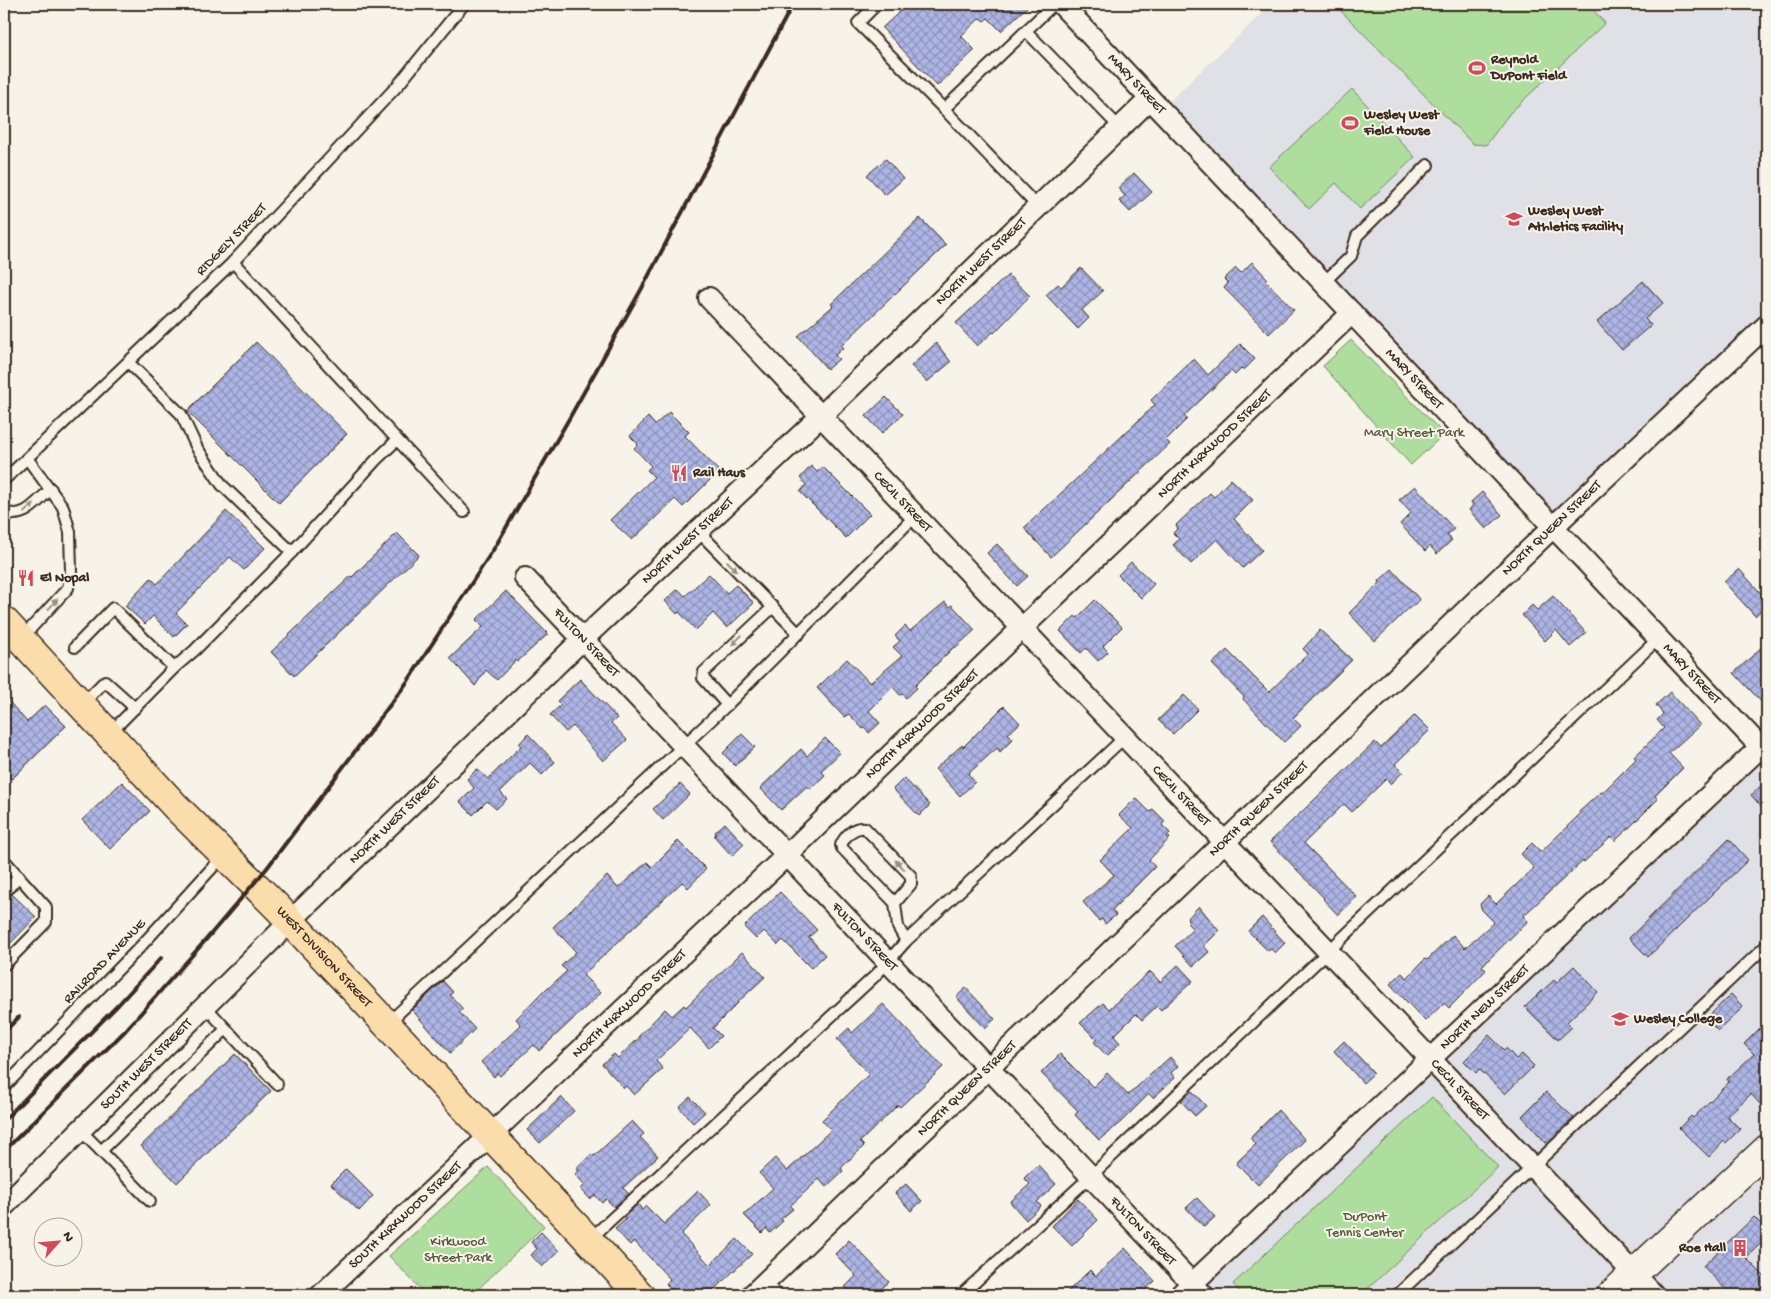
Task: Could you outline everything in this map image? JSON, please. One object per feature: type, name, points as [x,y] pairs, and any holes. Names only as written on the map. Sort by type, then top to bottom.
[{"type":"highway","name":"WEST DIVISION STREET","points":[[12,631],[176,808],[290,921],[640,1295]]},
{"type":"main road","points":[[1611,1295],[1766,1154]]},
{"type":"street","name":"MARY STREET","points":[[1061,4],[1553,527],[1765,748]]},
{"type":"street","name":"NORTH WEST STREET","points":[[290,921],[583,639],[821,416],[1150,99]]},
{"type":"street","name":"CECIL STREET","points":[[709,298],[1654,1295]]},
{"type":"street","name":"NORTH KIRKWOOD STREET","points":[[490,1135],[787,855],[1352,313]]},
{"type":"street","name":"NORTH QUEEN STREET","points":[[765,1291],[988,1068],[1553,527],[1767,325]]},
{"type":"street","name":"FULTON STREET","points":[[525,578],[1091,1176],[1192,1291]]},
{"type":"street","name":"NORTH NEW STREET","points":[[1192,1291],[1430,1058],[1765,748]]},
{"type":"street","name":"SOUTH WEST STREETT","points":[[4,1206],[290,921]]},
{"type":"street","name":"SOUTH KIRKWOOD STREET","points":[[321,1295],[490,1135]]},
{"type":"lane","name":"RIDGELY STREET","points":[[4,480],[233,262],[399,84],[464,4]]},
{"type":"lane","points":[[877,4],[858,23],[944,108],[1038,207]]},
{"type":"lane","points":[[944,108],[1054,4]]},
{"type":"lane","points":[[1026,31],[1120,128]]},
{"type":"lane","points":[[1323,283],[1351,256],[1357,236],[1428,164]]},
{"type":"lane","points":[[233,262],[464,512]]},
{"type":"lane","points":[[128,362],[181,414],[197,448],[222,485],[292,552]]},
{"type":"lane","points":[[108,735],[292,552],[376,460],[397,440]]},
{"type":"lane","points":[[12,631],[68,588],[71,571],[70,532],[63,507],[27,458]]},
{"type":"lane","points":[[4,512],[13,516],[22,514],[51,489]]},
{"type":"lane","points":[[387,1024],[727,705],[915,516]]},
{"type":"lane","points":[[698,531],[799,634]]},
{"type":"lane","points":[[727,705],[703,678],[704,672],[772,607]]},
{"type":"lane","points":[[75,647],[113,608],[174,668]]},
{"type":"lane","points":[[962,1295],[1329,952],[1659,638]]},
{"type":"lane","points":[[81,705],[105,681],[135,708]]},
{"type":"lane","points":[[589,1240],[876,975],[906,941],[1125,737]]},
{"type":"lane","points":[[895,903],[911,884],[911,876],[865,828],[854,829],[842,842],[842,848],[895,903],[898,927],[906,941]]},
{"type":"lane","name":"RAILROAD AVENUE","points":[[4,1087],[140,946],[223,855]]},
{"type":"lane","points":[[4,860],[46,907],[46,922],[4,965]]},
{"type":"lane","points":[[4,893],[20,876]]},
{"type":"lane","points":[[1397,1295],[1767,945]]},
{"type":"lane","points":[[204,1006],[277,1084]]},
{"type":"lane","points":[[100,1151],[226,1029]]},
{"type":"lane","points":[[80,1130],[150,1201]]},
{"type":"shaded area","name":"Wesley West Athletics Facility","points":[[1272,4],[1767,4],[1767,328],[1547,533],[1161,109]]},
{"type":"shaded area","name":"Wesley College","points":[[1767,754],[1767,1295],[1203,1295],[1192,1283]]},
{"type":"green space","name":"Reynold DuPont Field","points":[[1343,4],[1588,4],[1605,23],[1509,114],[1486,145],[1473,144],[1339,9]]},
{"type":"green space","name":"Wesley West Field House","points":[[1352,89],[1415,157],[1360,209],[1336,183],[1309,209],[1269,167]]},
{"type":"green space","name":"Mary Street Park","points":[[1351,340],[1444,434],[1411,465],[1323,366]]},
{"type":"green space","name":"DuPont Tennis Center","points":[[1432,1097],[1498,1167],[1361,1295],[1243,1295],[1233,1284]]},
{"type":"green space","name":"Kirkwood Street Park","points":[[488,1167],[544,1226],[472,1295],[426,1295],[389,1256]]},
{"type":"building","points":[[908,4],[1030,4],[1001,31],[988,18],[984,21],[980,18],[961,36],[975,50],[937,86],[882,28]]},
{"type":"building","points":[[886,159],[903,179],[885,195],[867,175]]},
{"type":"building","points":[[1134,173],[1152,192],[1130,212],[1119,201],[1125,196],[1118,188]]},
{"type":"building","points":[[920,218],[946,245],[841,346],[843,348],[835,355],[839,359],[827,369],[798,336],[833,306],[831,304]]},
{"type":"building","points":[[1252,262],[1267,278],[1265,280],[1294,310],[1269,334],[1224,288],[1228,283],[1224,279],[1236,268],[1241,273]]},
{"type":"building","points":[[1081,268],[1103,291],[1082,310],[1089,318],[1078,329],[1046,295],[1058,284],[1061,287]]},
{"type":"building","points":[[1008,275],[1030,296],[994,333],[977,346],[956,323]]},
{"type":"building","points":[[1643,281],[1663,303],[1645,319],[1651,325],[1622,350],[1597,322]]},
{"type":"building","points":[[256,342],[347,434],[279,503],[187,411]]},
{"type":"building","points":[[936,343],[951,362],[927,382],[911,366]]},
{"type":"building","points":[[1240,344],[1255,359],[1244,370],[1242,368],[1235,375],[1231,371],[1184,416],[1187,419],[1166,440],[1170,444],[1051,557],[1024,528],[1155,405],[1151,400],[1194,359],[1208,375]]},
{"type":"building","points":[[886,397],[903,414],[882,433],[866,416]]},
{"type":"building","points":[[669,412],[689,432],[685,436],[719,471],[683,507],[675,499],[632,540],[610,520],[654,477],[647,470],[651,466],[634,448],[638,444],[630,436],[648,417],[655,425]]},
{"type":"building","points":[[811,466],[817,472],[823,467],[870,514],[846,538],[800,492],[806,485],[800,478]]},
{"type":"building","points":[[1231,479],[1253,500],[1234,519],[1262,550],[1243,568],[1217,539],[1191,564],[1173,545],[1179,539],[1173,533],[1178,528],[1176,525],[1210,493],[1214,497]]},
{"type":"building","points":[[1415,486],[1454,529],[1447,535],[1452,540],[1437,554],[1430,546],[1425,551],[1400,524],[1411,513],[1399,500]]},
{"type":"building","points":[[1482,492],[1502,515],[1486,529],[1469,510],[1473,505],[1471,502]]},
{"type":"building","points":[[226,511],[265,548],[244,570],[230,557],[176,613],[187,624],[174,637],[153,616],[145,624],[125,606],[151,578],[157,584]]},
{"type":"building","points":[[397,533],[419,555],[294,676],[271,652]]},
{"type":"building","points":[[997,544],[1028,576],[1017,586],[987,553]]},
{"type":"building","points":[[1131,562],[1154,584],[1141,598],[1118,575]]},
{"type":"building","points":[[1392,569],[1420,600],[1375,641],[1349,613]]},
{"type":"building","points":[[1739,569],[1767,600],[1767,605],[1755,616],[1724,582]]},
{"type":"building","points":[[709,574],[727,593],[736,585],[754,603],[727,628],[713,613],[696,630],[679,612],[677,614],[665,601],[678,589],[685,596]]},
{"type":"building","points":[[506,591],[548,634],[517,662],[516,660],[497,680],[486,670],[475,686],[450,658],[483,627],[476,620]]},
{"type":"building","points":[[1553,596],[1586,633],[1570,647],[1556,630],[1545,641],[1522,615],[1532,605],[1537,610]]},
{"type":"building","points":[[1095,600],[1122,627],[1103,646],[1108,652],[1098,661],[1086,648],[1081,653],[1060,631],[1075,616],[1077,618]]},
{"type":"building","points":[[945,602],[949,607],[952,605],[975,630],[954,647],[915,686],[917,688],[906,698],[902,694],[900,695],[893,687],[869,711],[880,723],[869,733],[849,714],[844,717],[817,688],[847,659],[870,683],[902,656],[893,647],[900,641],[895,636],[905,626],[910,631]]},
{"type":"building","points":[[1320,630],[1352,660],[1293,718],[1301,726],[1284,742],[1212,664],[1227,650],[1269,692],[1308,654],[1303,649]]},
{"type":"building","points":[[1767,642],[1767,708],[1734,673]]},
{"type":"building","points":[[580,679],[617,718],[611,723],[627,740],[603,761],[573,726],[566,732],[550,715],[561,705],[557,701]]},
{"type":"building","points":[[1670,692],[1700,725],[1669,753],[1683,768],[1655,796],[1658,799],[1615,841],[1611,837],[1523,916],[1528,921],[1482,966],[1486,970],[1449,1008],[1444,1003],[1425,1021],[1390,984],[1402,973],[1407,978],[1425,959],[1427,960],[1453,935],[1465,948],[1494,922],[1482,910],[1480,904],[1488,896],[1496,904],[1534,868],[1521,854],[1532,843],[1541,852],[1580,814],[1579,812],[1602,793],[1636,759],[1634,757],[1664,728],[1657,720],[1663,714],[1656,705]]},
{"type":"building","points":[[1184,695],[1198,709],[1173,734],[1158,720]]},
{"type":"building","points":[[4,696],[27,722],[45,705],[66,726],[12,779],[4,771]]},
{"type":"building","points":[[1004,706],[1020,723],[1008,734],[1013,739],[1000,752],[997,748],[968,774],[975,782],[960,796],[935,769],[962,745],[963,747]]},
{"type":"building","points":[[1415,715],[1430,730],[1395,764],[1403,772],[1390,784],[1386,779],[1352,812],[1344,804],[1304,843],[1357,897],[1338,915],[1270,842],[1375,742],[1381,748]]},
{"type":"building","points":[[528,734],[555,762],[542,775],[530,763],[500,792],[507,799],[496,809],[487,801],[473,815],[460,802],[474,788],[467,779],[477,769],[488,779],[521,746],[519,744]]},
{"type":"building","points":[[742,734],[755,747],[735,766],[723,753]]},
{"type":"building","points":[[825,738],[840,753],[821,771],[825,775],[810,789],[807,786],[781,810],[760,788],[801,749],[807,756]]},
{"type":"building","points":[[904,778],[930,805],[919,816],[893,789]]},
{"type":"building","points":[[1767,780],[1767,813],[1751,795]]},
{"type":"building","points":[[122,782],[150,811],[110,849],[82,820]]},
{"type":"building","points":[[680,784],[690,794],[663,820],[653,809]]},
{"type":"building","points":[[1136,798],[1150,812],[1153,809],[1165,821],[1162,825],[1170,833],[1167,836],[1170,838],[1149,860],[1155,867],[1112,910],[1116,915],[1105,924],[1102,919],[1099,921],[1083,902],[1114,875],[1100,860],[1133,828],[1119,815]]},
{"type":"building","points":[[725,823],[744,844],[732,856],[714,836],[715,832]]},
{"type":"building","points":[[1729,839],[1748,860],[1648,957],[1629,938]]},
{"type":"building","points":[[678,841],[706,869],[688,888],[682,882],[583,975],[601,993],[539,1051],[534,1045],[500,1076],[497,1073],[494,1077],[481,1062],[521,1025],[516,1019],[544,990],[567,971],[561,966],[576,952],[553,927],[607,876],[618,888],[647,862],[652,867]]},
{"type":"building","points":[[780,892],[817,930],[809,937],[825,955],[811,968],[783,940],[778,945],[764,931],[756,939],[744,927]]},
{"type":"building","points":[[12,894],[36,917],[4,950],[4,900]]},
{"type":"building","points":[[1199,906],[1219,931],[1204,946],[1209,952],[1193,966],[1175,946],[1193,929],[1187,923],[1189,921],[1187,919]]},
{"type":"building","points":[[1262,917],[1285,943],[1275,953],[1271,949],[1268,951],[1248,931]]},
{"type":"building","points":[[742,952],[765,977],[713,1028],[721,1036],[709,1048],[690,1028],[656,1061],[663,1069],[634,1095],[626,1086],[624,1088],[602,1064],[614,1054],[618,1058],[665,1009],[672,1016],[684,1005],[686,1007]]},
{"type":"building","points":[[1178,965],[1193,981],[1161,1010],[1157,1006],[1142,1020],[1136,1014],[1114,1036],[1120,1043],[1107,1056],[1094,1042],[1097,1040],[1080,1023],[1103,1003],[1109,1009],[1148,973],[1151,972],[1160,982]]},
{"type":"building","points":[[1574,966],[1598,992],[1567,1022],[1572,1027],[1558,1040],[1525,1007],[1554,980],[1556,983]]},
{"type":"building","points":[[443,981],[453,992],[450,995],[463,1009],[459,1012],[475,1029],[450,1053],[412,1010]]},
{"type":"building","points":[[966,988],[995,1019],[985,1028],[956,997]]},
{"type":"building","points":[[1731,994],[1743,1007],[1718,1031],[1706,1019]]},
{"type":"building","points":[[883,1004],[943,1067],[900,1107],[898,1105],[860,1142],[864,1146],[841,1168],[843,1171],[826,1187],[819,1179],[790,1206],[793,1209],[781,1219],[783,1221],[770,1233],[766,1228],[762,1233],[744,1215],[773,1188],[759,1173],[775,1158],[787,1171],[831,1130],[822,1120],[869,1074],[837,1039],[849,1028],[852,1033]]},
{"type":"building","points":[[1760,1028],[1767,1035],[1767,1097],[1760,1104],[1751,1094],[1727,1116],[1740,1129],[1726,1143],[1724,1141],[1709,1157],[1679,1128],[1691,1116],[1693,1118],[1729,1082],[1727,1079],[1754,1054],[1744,1044]]},
{"type":"building","points":[[1489,1035],[1504,1050],[1506,1048],[1516,1059],[1522,1054],[1534,1066],[1505,1094],[1479,1069],[1476,1073],[1464,1061]]},
{"type":"building","points":[[1344,1041],[1374,1073],[1363,1083],[1334,1051]]},
{"type":"building","points":[[235,1054],[271,1091],[177,1183],[141,1146]]},
{"type":"building","points":[[1060,1054],[1093,1087],[1107,1073],[1128,1095],[1170,1057],[1178,1066],[1171,1073],[1175,1078],[1153,1098],[1149,1094],[1121,1122],[1099,1140],[1075,1115],[1078,1111],[1041,1073]]},
{"type":"building","points":[[1192,1091],[1206,1106],[1195,1116],[1181,1101]]},
{"type":"building","points":[[1546,1092],[1574,1118],[1546,1143],[1522,1116]]},
{"type":"building","points":[[561,1097],[574,1111],[540,1143],[527,1130]]},
{"type":"building","points":[[690,1097],[705,1112],[693,1123],[679,1107]]},
{"type":"building","points":[[1278,1110],[1305,1140],[1258,1185],[1236,1163],[1256,1144],[1250,1138]]},
{"type":"building","points":[[632,1121],[644,1134],[640,1137],[658,1156],[623,1188],[629,1194],[614,1207],[606,1199],[602,1203],[595,1195],[590,1199],[581,1189],[585,1185],[575,1174],[579,1170],[576,1168],[592,1154],[594,1156]]},
{"type":"building","points":[[1038,1165],[1056,1184],[1037,1202],[1041,1206],[1026,1220],[1010,1202],[1030,1184],[1024,1178]]},
{"type":"building","points":[[346,1169],[373,1196],[359,1211],[331,1184]]},
{"type":"building","points":[[906,1184],[922,1201],[911,1211],[895,1193]]},
{"type":"building","points":[[698,1191],[711,1205],[681,1234],[710,1265],[737,1239],[752,1254],[708,1295],[677,1295],[666,1284],[670,1279],[634,1241],[630,1245],[615,1229],[626,1219],[624,1217],[638,1204],[642,1210],[646,1206],[664,1224]]},
{"type":"building","points":[[1197,1198],[1215,1217],[1204,1227],[1186,1208]]},
{"type":"building","points":[[1078,1199],[1098,1220],[1072,1246],[1052,1226]]},
{"type":"building","name":"Roe Hall","points":[[1754,1217],[1767,1230],[1767,1237],[1746,1258],[1767,1279],[1767,1295],[1731,1295],[1703,1266]]},
{"type":"building","points":[[541,1232],[559,1251],[542,1267],[531,1255],[537,1249],[531,1242]]},
{"type":"building","points":[[849,1240],[889,1282],[874,1295],[853,1295],[845,1287],[856,1276],[835,1254]]},
{"type":"building","points":[[1125,1248],[1155,1281],[1139,1295],[1064,1295],[1090,1270],[1096,1276]]},
{"type":"railway","points":[[4,1151],[125,1031],[204,942],[267,868],[408,681],[495,547],[570,417],[641,290],[793,4]]},
{"type":"railway","points":[[4,1120],[118,1005],[161,958]]},
{"type":"railway","points":[[4,1032],[19,1017]]},
{"type":"place","name":"Reynold DuPont Field","points":[[1477,68]]},
{"type":"place","name":"Wesley West Field House","points":[[1350,123]]},
{"type":"place","name":"Wesley West Athletics Facility","points":[[1514,219]]},
{"type":"place","name":"Rail Haus","points":[[679,473]]},
{"type":"place","name":"El Nopal","points":[[26,578]]},
{"type":"place","name":"Wesley College","points":[[1620,1019]]},
{"type":"place","name":"Roe Hall","points":[[1740,1248]]}]
